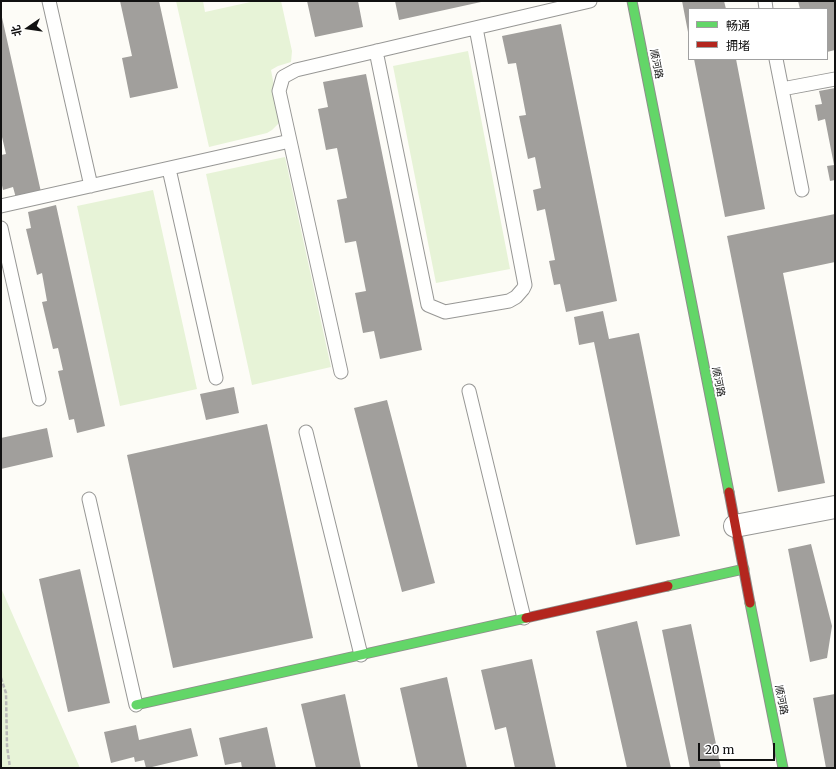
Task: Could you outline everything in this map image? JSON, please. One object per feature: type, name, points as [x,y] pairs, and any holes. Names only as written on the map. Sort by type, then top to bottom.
[{"type":"street","name":"顺河路","points":[[632,1],[783,768]]},
{"type":"street","points":[[735,526],[835,507]]},
{"type":"street","points":[[136,705],[744,569]]},
{"type":"lane","points":[[50,1],[91,186]]},
{"type":"lane","points":[[341,372],[279,91],[283,77],[296,70],[590,1]]},
{"type":"lane","points":[[376,51],[428,305],[445,312],[509,301],[516,297],[525,285],[476,28]]},
{"type":"lane","points":[[776,60],[802,190]]},
{"type":"lane","points":[[782,89],[835,79]]},
{"type":"lane","points":[[1,206],[290,142]]},
{"type":"lane","points":[[169,169],[216,378]]},
{"type":"lane","points":[[1,228],[39,399]]},
{"type":"lane","points":[[469,392],[524,618]]},
{"type":"lane","points":[[306,432],[360,655]]},
{"type":"lane","points":[[89,499],[136,705]]},
{"type":"path","points":[[1,678],[6,693],[7,746],[10,768]]},
{"type":"green space","points":[[176,1],[203,1],[205,12],[255,1],[281,1],[292,51],[291,62],[271,70],[280,117],[279,123],[272,130],[267,133],[209,147]]},
{"type":"green space","points":[[468,51],[510,269],[436,283],[393,66]]},
{"type":"green space","points":[[285,157],[331,367],[252,385],[206,174]]},
{"type":"green space","points":[[153,190],[197,389],[120,406],[77,206]]},
{"type":"green space","points":[[1,588],[65,734],[80,768],[1,768]]},
{"type":"building","points":[[120,1],[159,1],[178,88],[130,98],[122,58],[132,56]]},
{"type":"building","points":[[307,1],[358,1],[363,27],[315,37]]},
{"type":"building","points":[[395,1],[481,1],[481,2],[399,20]]},
{"type":"building","points":[[682,1],[724,1],[726,8],[688,8],[688,32]]},
{"type":"building","points":[[798,1],[835,1],[835,50],[828,52],[828,8],[800,8]]},
{"type":"building","points":[[1,13],[41,192],[16,198],[13,187],[3,190],[1,181],[1,155],[6,154],[1,137]]},
{"type":"building","points":[[561,24],[617,301],[566,312],[560,284],[554,285],[549,261],[555,260],[545,209],[537,211],[533,190],[541,188],[535,157],[528,159],[519,116],[526,115],[516,63],[508,64],[502,36]]},
{"type":"building","points":[[694,60],[736,60],[765,209],[725,217]]},
{"type":"building","points":[[366,74],[422,350],[380,359],[374,331],[363,333],[355,293],[366,291],[356,241],[345,243],[337,200],[347,198],[337,148],[326,150],[318,109],[328,107],[323,82]]},
{"type":"building","points":[[835,88],[835,180],[830,181],[827,166],[834,165],[825,119],[818,121],[815,105],[822,104],[819,91]]},
{"type":"building","points":[[56,205],[105,426],[77,433],[74,419],[69,420],[58,371],[63,370],[58,348],[53,349],[42,302],[47,301],[42,273],[37,275],[26,229],[31,228],[28,212]]},
{"type":"building","points":[[835,214],[835,262],[783,273],[825,483],[778,492],[727,236]]},
{"type":"building","points":[[603,311],[609,339],[639,333],[680,536],[636,545],[594,342],[579,345],[574,317]]},
{"type":"building","points":[[234,387],[239,413],[206,420],[200,394]]},
{"type":"building","points":[[387,400],[435,583],[402,592],[354,408]]},
{"type":"building","points":[[267,424],[313,638],[173,668],[127,455]]},
{"type":"building","points":[[47,428],[53,457],[1,469],[1,438]]},
{"type":"building","points":[[811,544],[832,626],[827,658],[810,662],[788,549]]},
{"type":"building","points":[[80,569],[110,703],[68,712],[39,579]]},
{"type":"building","points":[[637,621],[671,768],[627,768],[596,631]]},
{"type":"building","points":[[691,624],[721,768],[690,768],[662,630]]},
{"type":"building","points":[[532,659],[556,768],[515,768],[506,727],[495,730],[481,670]]},
{"type":"building","points":[[447,677],[467,768],[418,768],[400,688]]},
{"type":"building","points":[[345,694],[361,768],[316,768],[301,704]]},
{"type":"building","points":[[835,694],[835,767],[826,768],[813,698]]},
{"type":"building","points":[[136,725],[139,740],[191,728],[198,756],[152,767],[153,768],[146,768],[144,760],[135,762],[134,757],[111,763],[104,732]]},
{"type":"building","points":[[267,727],[276,768],[242,768],[241,762],[225,765],[219,738]]},
{"type":"traffic: fast","points":[[632,1],[729,492]]},
{"type":"traffic: fast","points":[[668,586],[744,569]]},
{"type":"traffic: fast","points":[[750,603],[783,768]]},
{"type":"traffic: fast","points":[[136,705],[526,618]]},
{"type":"traffic: jam","points":[[729,492],[750,603]]},
{"type":"traffic: jam","points":[[526,618],[668,586]]}]
